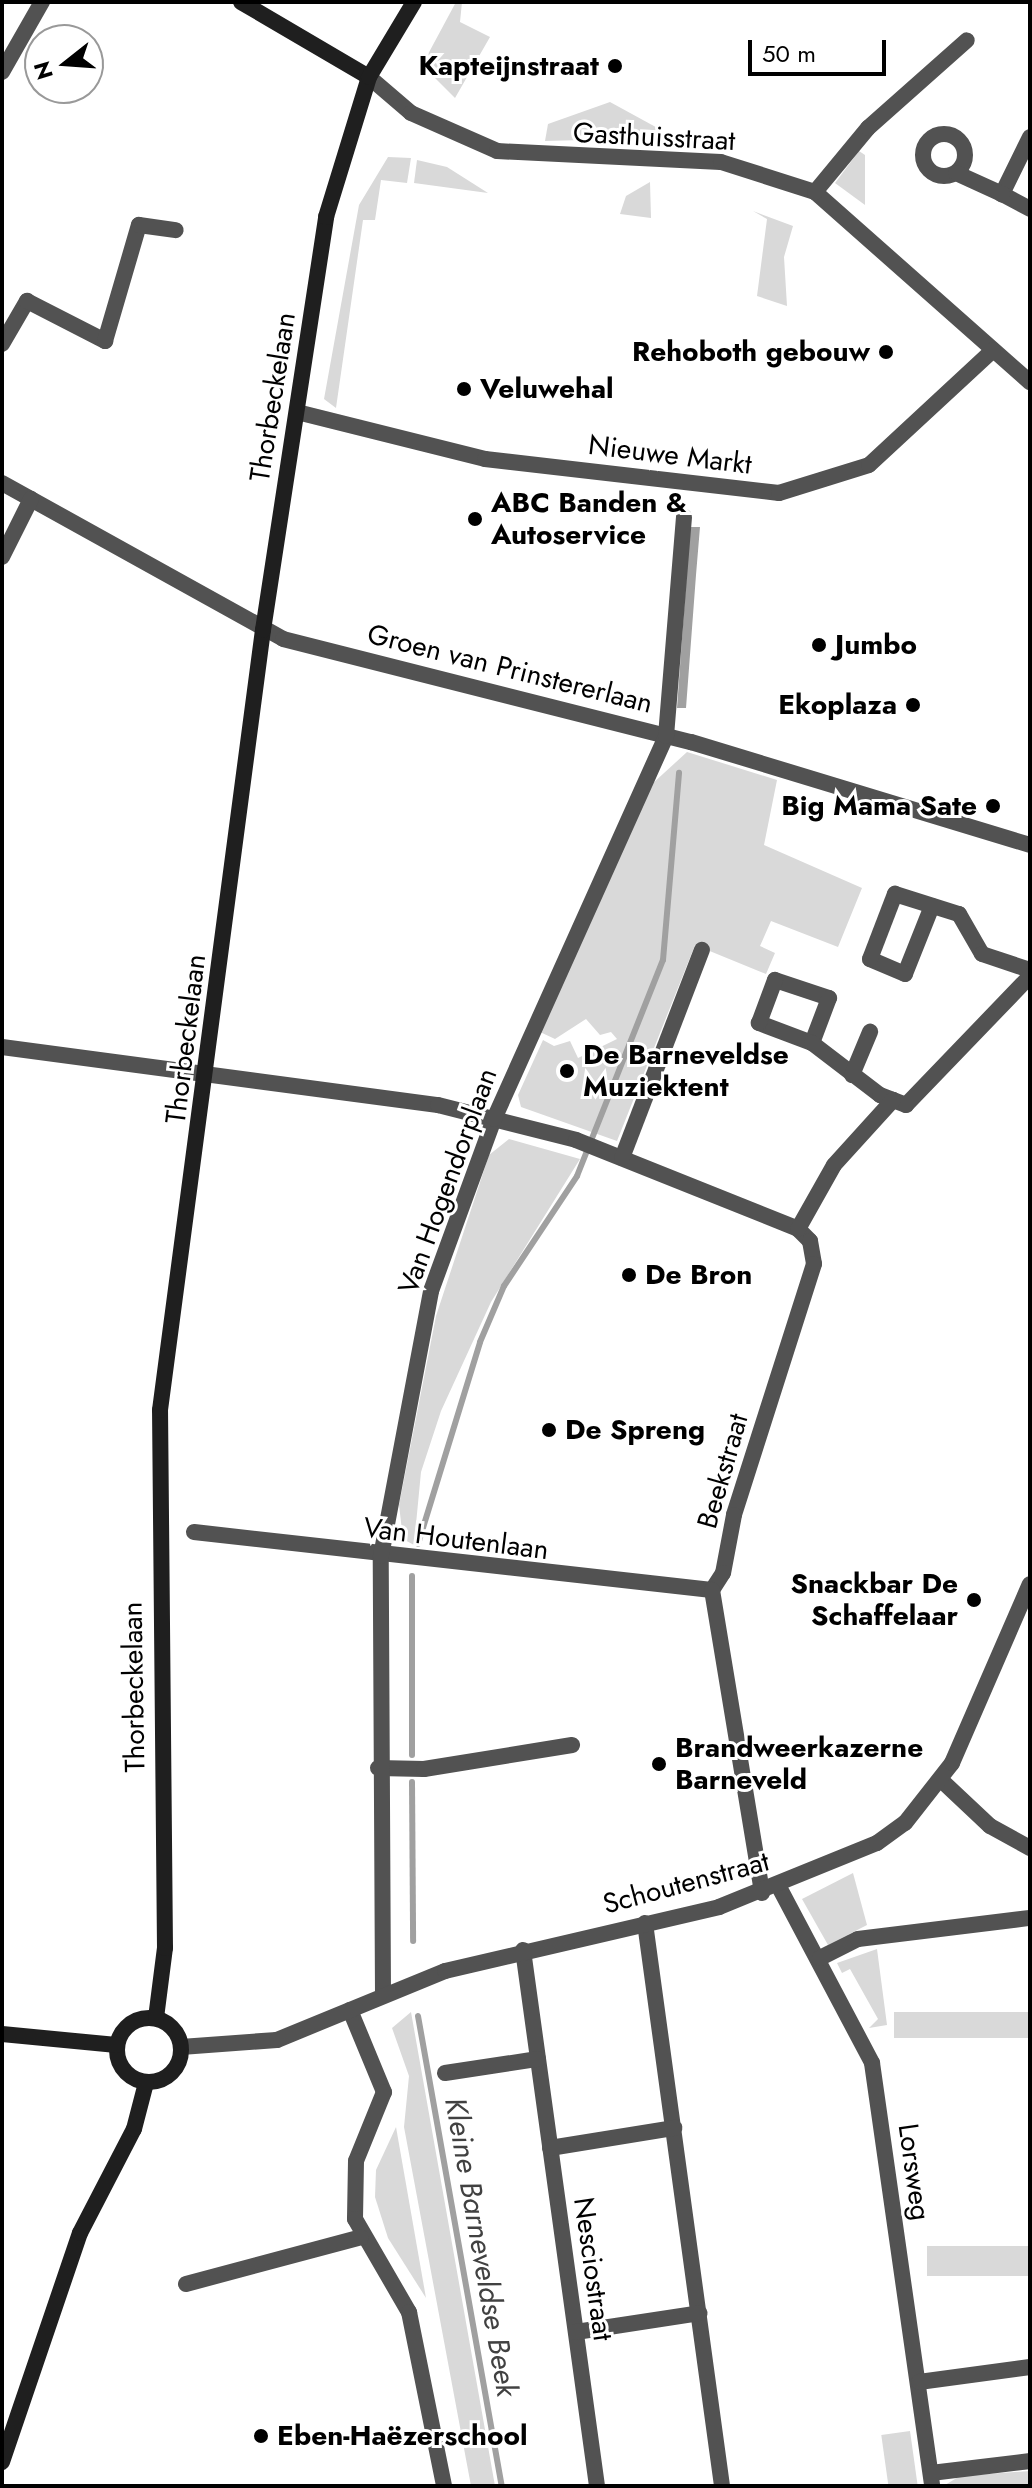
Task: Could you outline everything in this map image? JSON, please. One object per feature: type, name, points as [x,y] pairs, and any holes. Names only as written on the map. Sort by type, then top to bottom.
[{"type":"main road","name":"Gasthuisstraat","points":[[241,2],[369,77]]},
{"type":"main road","name":"Thorbeckelaan","points":[[156,2018],[165,1948],[160,1410],[208,1075],[263,630],[326,217],[369,77],[414,2]]},
{"type":"main road","points":[[156,2018],[181,2047],[172,2073],[146,2083],[123,2070],[116,2045],[130,2023],[156,2018]]},
{"type":"main road","points":[[2,2034],[116,2045]]},
{"type":"main road","points":[[2,2462],[80,2233],[134,2129],[146,2083]]},
{"type":"street","points":[[2,72],[42,2]]},
{"type":"street","points":[[815,192],[868,128],[967,40]]},
{"type":"street","name":"Gasthuisstraat","points":[[369,77],[411,113],[497,151],[721,162],[815,192],[1030,382]]},
{"type":"street","points":[[1002,194],[1030,137]]},
{"type":"street","points":[[956,173],[1030,209]]},
{"type":"street","points":[[2,344],[27,301],[105,341],[139,225],[176,230]]},
{"type":"street","name":"Nieuwe Markt","points":[[297,412],[485,459],[779,493],[823,485],[869,465],[993,350]]},
{"type":"street","name":"Groen van Prinstererlaan","points":[[2,483],[263,630],[666,736],[1030,845]]},
{"type":"street","points":[[2,557],[31,499]]},
{"type":"street","name":"Van Hogendorplaan","points":[[383,1994],[378,1768],[381,1556],[431,1291],[494,1119],[666,736],[684,517]]},
{"type":"street","points":[[2,1047],[494,1119],[576,1140],[798,1229],[834,1165],[1030,973],[982,954],[959,914],[895,894],[870,959],[905,974],[932,906]]},
{"type":"street","points":[[619,1156],[702,950]]},
{"type":"street","points":[[812,1043],[829,998],[775,980],[759,1023],[812,1043],[852,1075],[899,1102]]},
{"type":"street","points":[[852,1075],[870,1032]]},
{"type":"street","name":"Beekstraat","points":[[712,1590],[723,1573],[734,1515],[814,1264],[810,1241],[798,1229]]},
{"type":"street","name":"Van Houtenlaan","points":[[194,1532],[381,1556],[712,1590]]},
{"type":"street","name":"Schoutenstraat","points":[[181,2047],[277,2040],[383,1994],[523,1950],[762,1893],[877,1843],[941,1780],[1030,1584]]},
{"type":"street","points":[[712,1590],[762,1893]]},
{"type":"street","points":[[378,1768],[424,1769],[572,1745]]},
{"type":"street","points":[[941,1780],[990,1826],[1030,1848]]},
{"type":"street","name":"Lorsweg","points":[[779,1887],[820,1958],[872,2063],[932,2479]]},
{"type":"street","points":[[820,1958],[858,1939],[1030,1918]]},
{"type":"street","points":[[645,1923],[722,2486]]},
{"type":"street","name":"Nesciostraat","points":[[523,1950],[597,2486]]},
{"type":"street","points":[[350,2010],[384,2092],[352,2184],[361,2237],[409,2312],[444,2486]]},
{"type":"street","points":[[445,2073],[538,2059]]},
{"type":"street","points":[[550,2148],[674,2128]]},
{"type":"street","points":[[186,2284],[361,2237]]},
{"type":"street","points":[[576,2332],[700,2313]]},
{"type":"street","points":[[919,2382],[1030,2367]]},
{"type":"street","points":[[932,2479],[1030,2461]]},
{"type":"shaded area","points":[[456,2],[462,2],[460,22],[490,37],[455,98],[433,76],[427,56]]},
{"type":"shaded area","points":[[610,102],[663,131],[664,138],[545,141],[548,124]]},
{"type":"shaded area","points":[[859,151],[865,155],[865,205],[835,183]]},
{"type":"shaded area","points":[[388,157],[411,158],[407,183],[381,180],[375,220],[363,220],[336,408],[324,399],[359,205]]},
{"type":"shaded area","points":[[417,160],[447,167],[488,193],[414,183]]},
{"type":"shaded area","points":[[650,182],[651,218],[620,214],[626,196]]},
{"type":"shaded area","points":[[753,211],[793,226],[784,257],[787,306],[757,296],[767,219]]},
{"type":"shaded area","points":[[690,527],[700,527],[686,708],[677,708]]},
{"type":"shaded area","points":[[687,752],[777,780],[764,845],[862,888],[838,947],[771,921],[760,946],[775,953],[766,974],[695,945],[617,1141],[521,1107],[518,1095],[543,1040],[554,1046],[570,1041],[578,1058],[617,1039],[611,1032],[600,1035],[586,1019],[555,1039],[540,1032],[652,784]]},
{"type":"shaded area","points":[[509,1139],[580,1159],[491,1302],[441,1411],[421,1472],[414,1545],[403,1539],[399,1505],[436,1316],[489,1155]]},
{"type":"shaded area","points":[[853,1873],[867,1925],[828,1945],[802,1899]]},
{"type":"shaded area","points":[[877,1949],[887,2025],[869,2028],[878,2019],[850,1969],[842,1973],[837,1963]]},
{"type":"shaded area","points":[[411,2012],[495,2486],[471,2486],[404,2127],[409,2076],[392,2028]]},
{"type":"shaded area","points":[[894,2012],[1030,2012],[1030,2038],[894,2038]]},
{"type":"shaded area","points":[[396,2127],[426,2298],[388,2238],[375,2197],[376,2170]]},
{"type":"shaded area","points":[[927,2246],[1030,2246],[1030,2276],[927,2276]]},
{"type":"shaded area","points":[[910,2431],[918,2486],[888,2486],[881,2435]]},
{"type":"shaded area","points":[[1030,2471],[1030,2486],[945,2485],[960,2476]]},
{"type":"waterway","name":"Kleine Barneveldse Beek","points":[[418,1544],[480,1342],[504,1286],[577,1176],[663,960],[679,773]]},
{"type":"waterway","name":"Kleine Barneveldse Beek","points":[[412,1576],[412,1755]]},
{"type":"waterway","name":"Kleine Barneveldse Beek","points":[[412,1782],[413,1941]]},
{"type":"waterway","name":"Kleine Barneveldse Beek","points":[[418,2016],[502,2486]]},
{"type":"place","name":"Kapteijnstraat","points":[[615,66]]},
{"type":"place","name":"Rehoboth gebouw","points":[[886,352]]},
{"type":"place","name":"Veluwehal","points":[[464,389]]},
{"type":"place","name":"ABC Banden & Autoservice","points":[[475,519]]},
{"type":"place","name":"Jumbo","points":[[819,645]]},
{"type":"place","name":"Ekoplaza","points":[[913,705]]},
{"type":"place","name":"Big Mama Sate","points":[[993,806]]},
{"type":"place","name":"De Barneveldse Muziektent","points":[[567,1071]]},
{"type":"place","name":"De Bron","points":[[629,1275]]},
{"type":"place","name":"De Spreng","points":[[549,1430]]},
{"type":"place","name":"Snackbar De Schaffelaar","points":[[974,1600]]},
{"type":"place","name":"Brandweerkazerne Barneveld","points":[[659,1764]]},
{"type":"place","name":"Eben-Haëzerschool","points":[[261,2436]]}]
